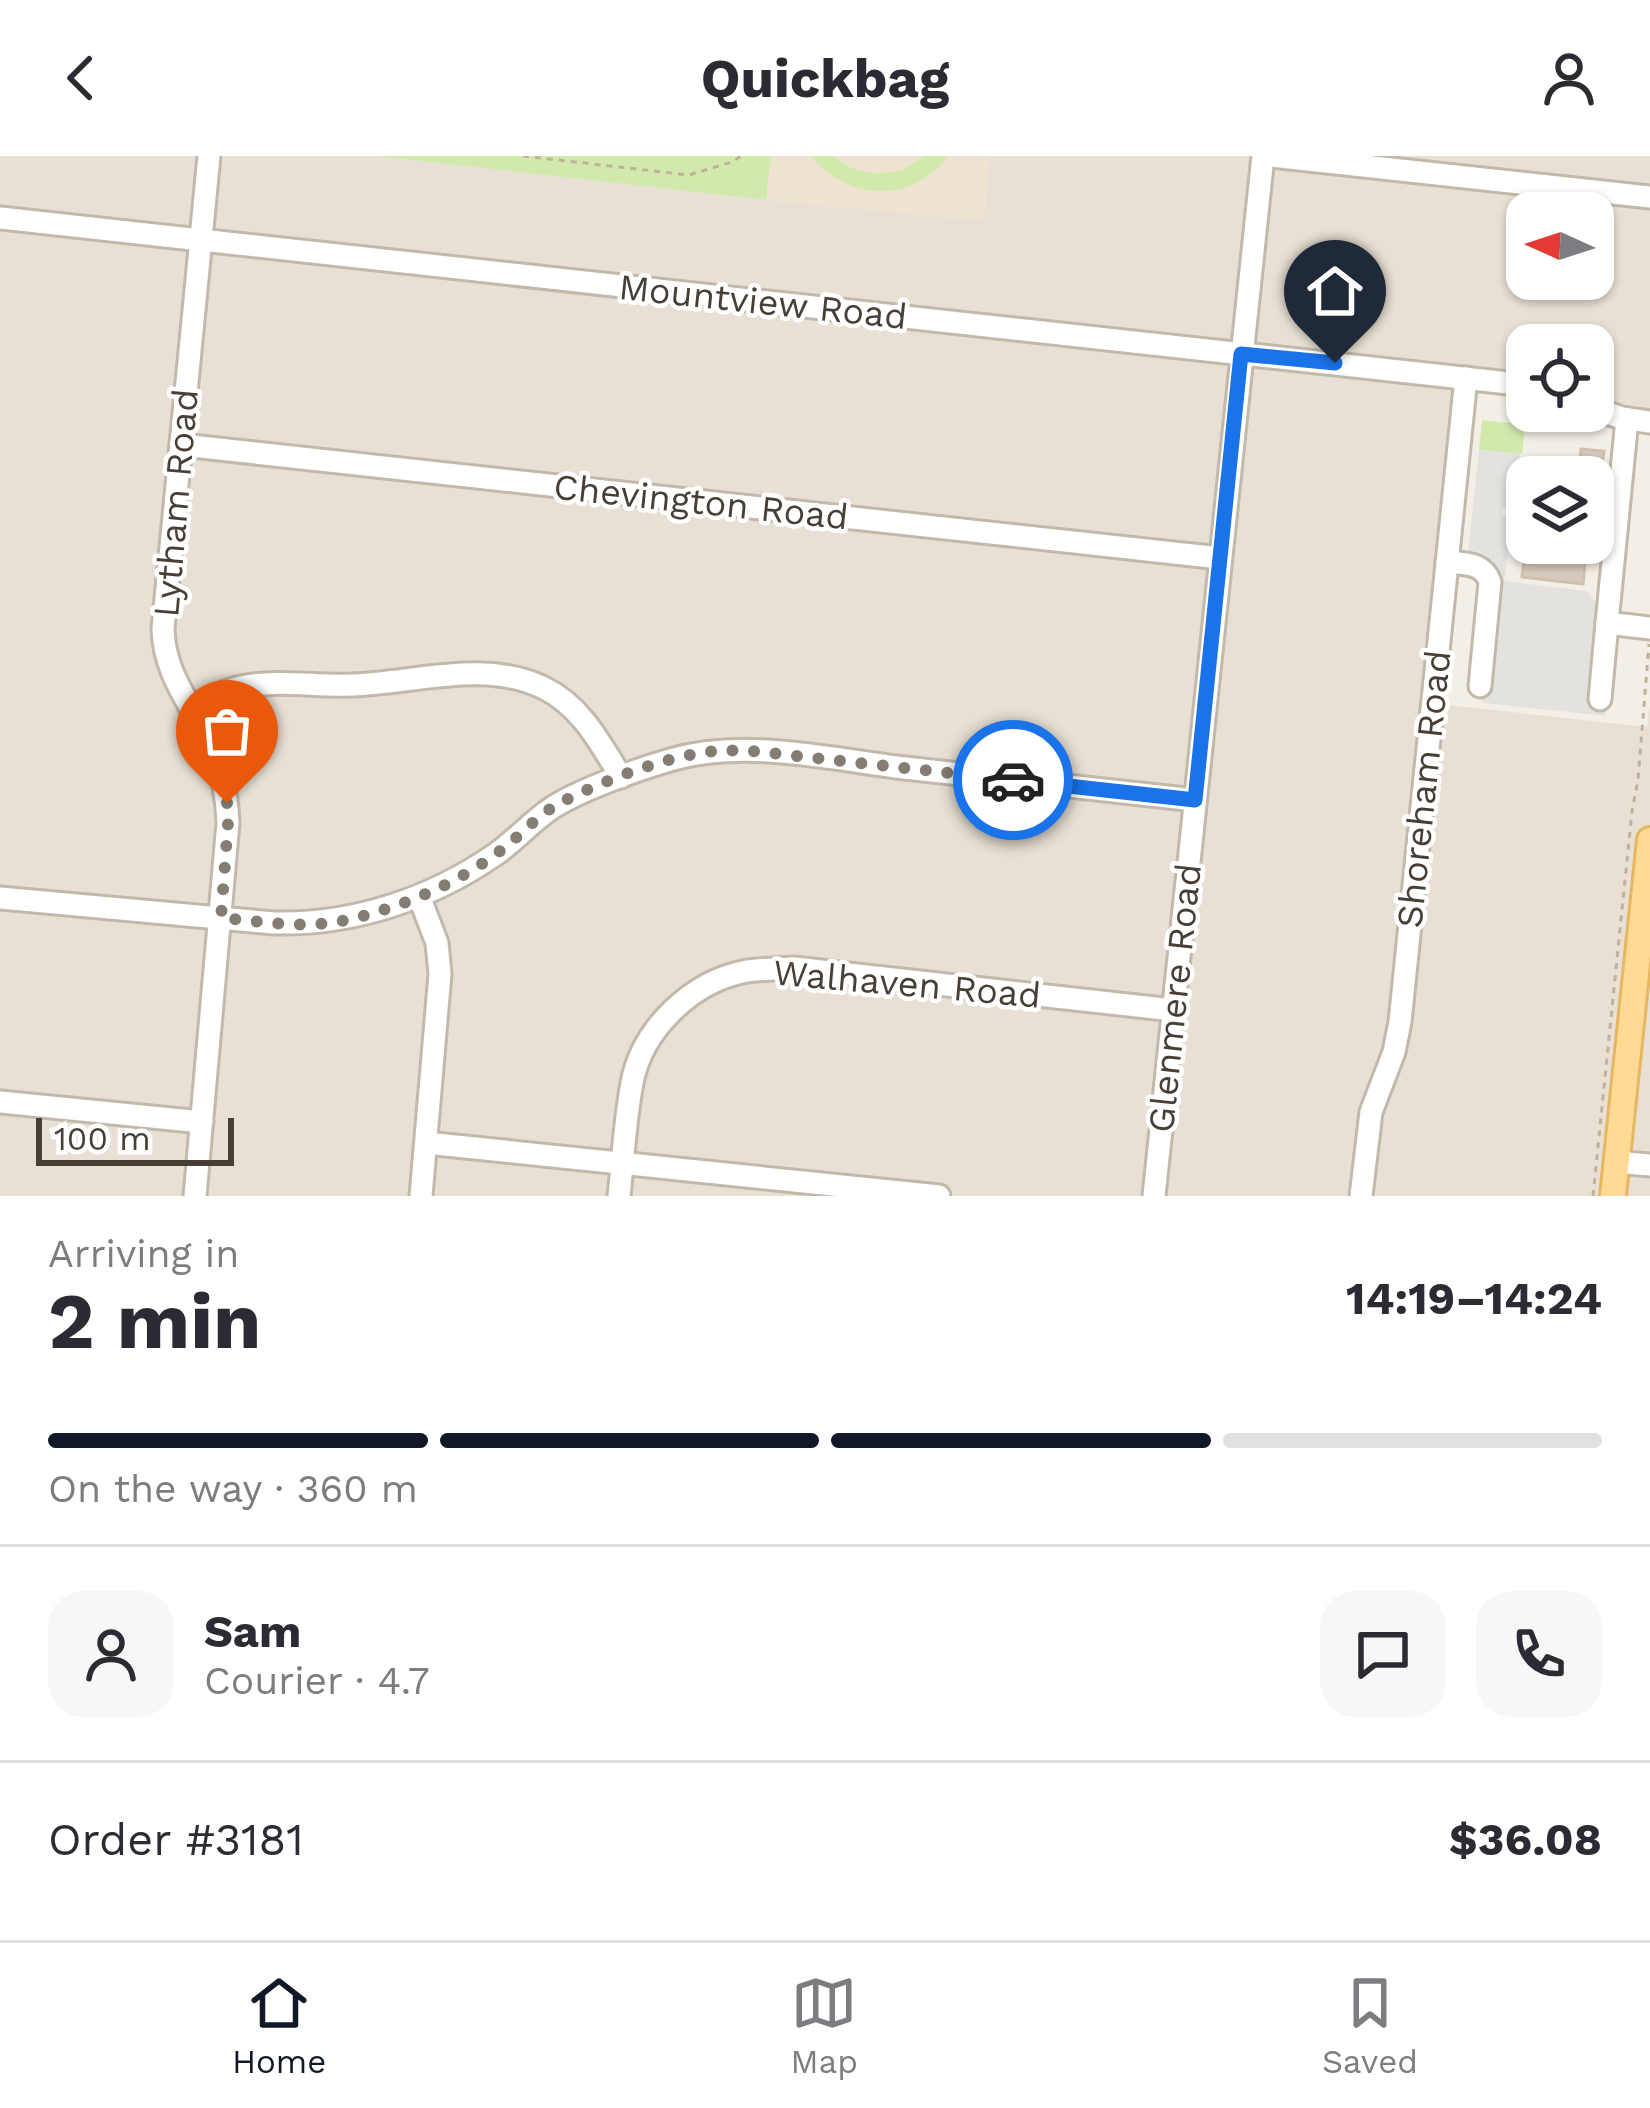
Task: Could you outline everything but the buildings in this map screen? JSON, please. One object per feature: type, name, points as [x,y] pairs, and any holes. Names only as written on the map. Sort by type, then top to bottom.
[{"type":"main road","points":[[1612,1196],[1650,840]]},
{"type":"street","name":"Lytham Road","points":[[195,1196],[227,803],[217,761],[164,652],[209,156]]},
{"type":"street","points":[[1267,156],[1497,169],[1650,197]]},
{"type":"street","name":"Glenmere Road","points":[[1154,1196],[1241,354],[1267,156]]},
{"type":"street","name":"Mountview Road","points":[[0,218],[1506,383]]},
{"type":"street","name":"Shoreham Road","points":[[1361,1196],[1370,1112],[1394,1052],[1400,1022],[1466,378]]},
{"type":"street","points":[[1600,699],[1639,420]]},
{"type":"street","name":"Chevington Road","points":[[182,445],[1220,558]]},
{"type":"street","points":[[1448,562],[1480,567],[1490,582],[1480,686]]},
{"type":"street","points":[[1607,623],[1650,632]]},
{"type":"street","points":[[191,710],[247,685],[353,685],[496,673],[530,682],[566,702],[594,732],[621,777]]},
{"type":"street","points":[[0,898],[221,918],[310,924],[341,921],[419,896],[463,874],[498,853],[555,806],[621,777],[714,751],[752,751],[1195,800]]},
{"type":"street","points":[[419,896],[437,943],[440,974],[421,1196]]},
{"type":"street","name":"Walhaven Road","points":[[620,1196],[632,1082],[647,1044],[676,1007],[716,981],[746,971],[794,968],[1173,1010]]},
{"type":"street","points":[[0,1102],[202,1121]]},
{"type":"street","points":[[426,1143],[623,1163],[817,1190],[939,1196]]},
{"type":"street","points":[[1616,1162],[1650,1165]]},
{"type":"path","points":[[523,156],[689,175],[741,156]]},
{"type":"path","points":[[1592,1196],[1650,632]]},
{"type":"shaded area","points":[[0,156],[375,156],[983,220],[989,156],[1650,156],[1650,436],[1614,429],[1614,324],[1506,324],[1506,394],[1472,389],[1439,704],[1647,727],[1650,703],[1650,1196],[0,1196]]},
{"type":"shaded area","points":[[771,156],[989,156],[983,220],[766,200]]},
{"type":"shaded area","points":[[1479,450],[1520,454],[1506,456],[1504,581],[1587,591],[1596,603],[1618,604],[1606,716],[1483,703],[1476,692],[1483,596],[1478,580],[1466,572]]},
{"type":"green space","points":[[375,156],[771,156],[766,200]]},
{"type":"green space","points":[[811,156],[833,156],[851,168],[877,174],[902,170],[925,156],[948,156],[916,183],[880,191],[843,182]]},
{"type":"green space","points":[[1482,420],[1506,423],[1506,432],[1524,432],[1522,454],[1479,450]]},
{"type":"way so far","points":[[227,803],[221,918],[310,924],[341,921],[419,896],[498,853],[555,806],[673,759],[714,751],[752,751],[1013,780]]},
{"type":"route","points":[[1013,780],[1195,800],[1241,354],[1335,363]]}]
